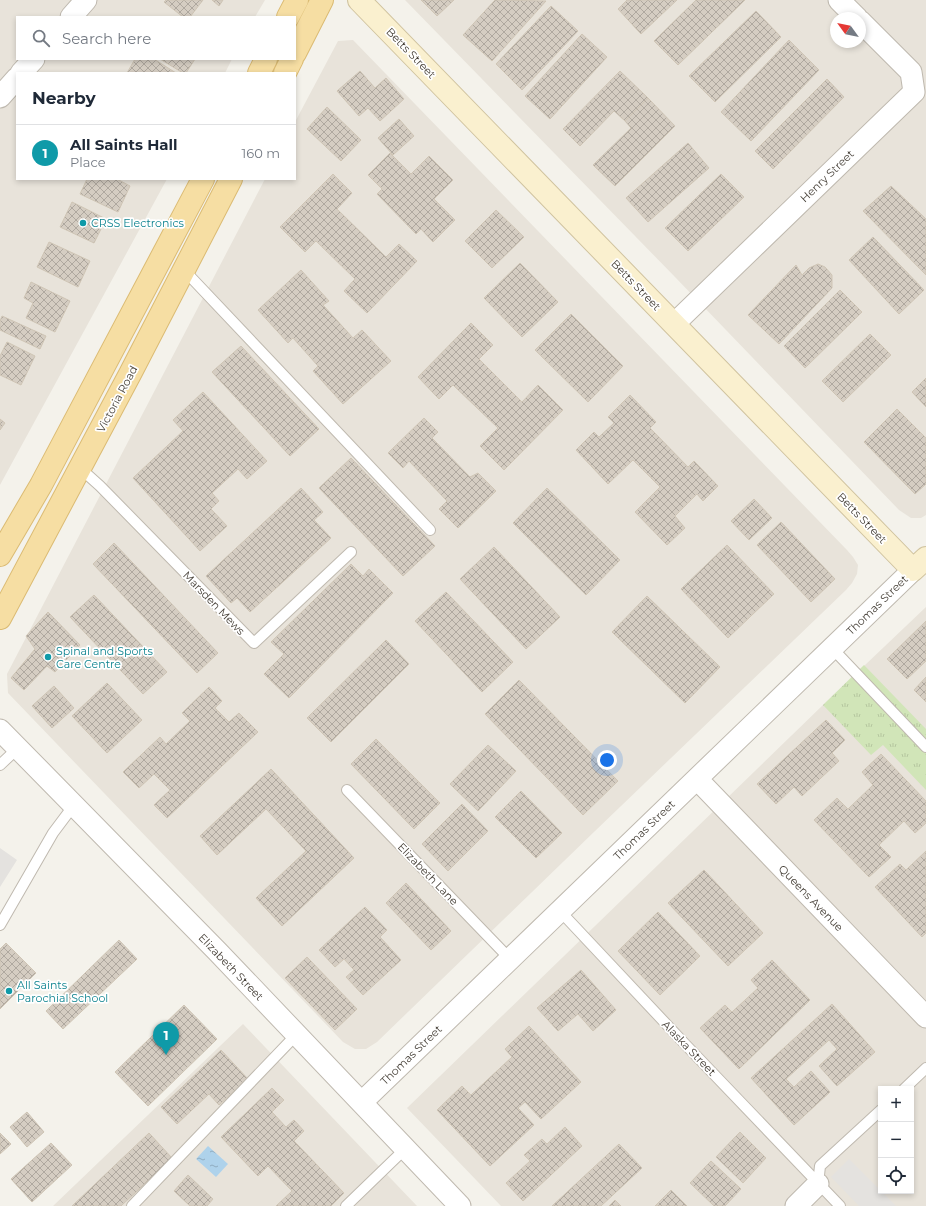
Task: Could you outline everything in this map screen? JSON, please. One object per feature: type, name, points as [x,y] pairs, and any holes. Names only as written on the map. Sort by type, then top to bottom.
[{"type":"main road","points":[[289,16],[297,0]]},
{"type":"main road","points":[[296,51],[322,0]]},
{"type":"main road","points":[[260,72],[266,60]]},
{"type":"main road","points":[[286,72],[292,60]]},
{"type":"main road","points":[[0,555],[41,485],[203,180]]},
{"type":"main road","name":"Victoria Road","points":[[0,618],[230,180]]},
{"type":"street","points":[[72,16],[86,0]]},
{"type":"street","name":"Betts Street","points":[[360,0],[674,324],[920,564]]},
{"type":"street","points":[[839,0],[851,12]]},
{"type":"street","name":"Henry Street","points":[[674,324],[914,92],[910,72],[866,27]]},
{"type":"street","points":[[22,72],[33,60]]},
{"type":"street","points":[[0,97],[16,79]]},
{"type":"street","name":"Thomas Street","points":[[362,1102],[920,564]]},
{"type":"street","name":"Elizabeth Street","points":[[0,730],[297,1034],[460,1206]]},
{"type":"street","name":"Queens Avenue","points":[[697,779],[926,1017]]},
{"type":"street","points":[[796,1206],[818,1184]]},
{"type":"lane","points":[[184,270],[430,530]]},
{"type":"lane","name":"Marsden Mews","points":[[80,468],[100,486],[254,643],[351,552]]},
{"type":"lane","points":[[832,648],[926,747]]},
{"type":"lane","points":[[0,765],[18,748]]},
{"type":"lane","name":"Elizabeth Lane","points":[[347,790],[510,959]]},
{"type":"lane","points":[[0,925],[53,833],[74,805]]},
{"type":"lane","name":"Alaska Street","points":[[560,911],[840,1206]]},
{"type":"lane","points":[[132,1206],[297,1034]]},
{"type":"lane","points":[[907,1086],[926,1068]]},
{"type":"lane","points":[[818,1184],[820,1166],[878,1113]]},
{"type":"lane","points":[[346,1206],[406,1149]]},
{"type":"shaded area","points":[[0,0],[265,0],[256,16],[16,16],[16,60],[232,60],[226,72],[16,72],[16,180],[166,180],[0,485]]},
{"type":"shaded area","points":[[405,0],[926,0],[926,515],[921,518],[911,518],[899,510],[675,277]]},
{"type":"shaded area","points":[[353,40],[847,550],[858,565],[857,574],[846,590],[377,1042],[366,1049],[355,1049],[343,1042],[8,693],[7,674],[264,180],[296,180],[296,120],[338,41]]},
{"type":"shaded area","points":[[926,607],[926,1206],[501,1206],[407,1108]]},
{"type":"shaded area","points":[[0,848],[17,860],[0,887]]},
{"type":"shaded area","points":[[243,1024],[417,1206],[53,1206]]},
{"type":"shaded area","points":[[849,1159],[878,1188],[878,1194],[884,1194],[896,1206],[859,1206],[831,1177]]},
{"type":"green space","points":[[864,665],[926,729],[926,790],[883,745],[871,755],[823,705]]},
{"type":"water","points":[[208,1146],[228,1164],[216,1177],[196,1159]]},
{"type":"building","points":[[166,0],[203,0],[191,16],[182,16],[164,2]]},
{"type":"building","points":[[212,0],[223,0],[219,6]]},
{"type":"building","points":[[421,0],[454,0],[437,16]]},
{"type":"building","points":[[495,0],[546,1],[492,61],[463,35]]},
{"type":"building","points":[[627,0],[677,0],[641,34],[618,9]]},
{"type":"building","points":[[696,0],[745,0],[678,65],[654,41]]},
{"type":"building","points":[[551,6],[578,31],[522,90],[496,64]]},
{"type":"building","points":[[756,11],[781,37],[715,102],[689,76]]},
{"type":"building","points":[[582,34],[607,57],[550,119],[525,96]]},
{"type":"building","points":[[789,40],[819,70],[751,141],[721,112]]},
{"type":"building","points":[[134,60],[156,60],[174,72],[128,72]]},
{"type":"building","points":[[162,60],[194,60],[187,72],[181,72]]},
{"type":"building","points":[[360,71],[375,88],[386,78],[404,99],[380,121],[368,108],[359,116],[337,91]]},
{"type":"building","points":[[620,71],[648,98],[625,121],[614,111],[580,146],[563,129]]},
{"type":"building","points":[[827,79],[844,97],[773,169],[755,151]]},
{"type":"building","points":[[648,98],[675,126],[615,186],[593,165],[631,128],[625,121]]},
{"type":"building","points":[[327,107],[361,140],[341,161],[307,129]]},
{"type":"building","points":[[399,119],[414,136],[393,155],[378,138]]},
{"type":"building","points":[[688,143],[709,168],[648,222],[626,198]]},
{"type":"building","points":[[390,153],[411,174],[429,156],[453,180],[434,199],[455,220],[433,242],[421,229],[416,234],[377,194],[382,189],[368,175]]},
{"type":"building","points":[[333,174],[352,193],[337,209],[386,257],[399,244],[417,261],[367,313],[344,291],[355,279],[316,241],[305,252],[280,227]]},
{"type":"building","points":[[721,174],[744,197],[688,251],[665,228]]},
{"type":"building","points":[[87,180],[119,180],[130,186],[118,212],[80,194]]},
{"type":"building","points":[[891,186],[926,219],[926,275],[863,211]]},
{"type":"building","name":"CRSS Electronics","points":[[72,202],[106,219],[94,243],[60,227]]},
{"type":"building","points":[[496,210],[524,237],[492,268],[465,241]]},
{"type":"building","points":[[873,237],[924,290],[899,314],[849,260]]},
{"type":"building","points":[[49,242],[90,261],[78,287],[37,267]]},
{"type":"building","points":[[520,263],[558,302],[522,337],[484,298]]},
{"type":"building","points":[[818,264],[825,267],[832,275],[832,288],[779,344],[748,315],[796,265],[802,275],[809,268]]},
{"type":"building","points":[[301,270],[329,301],[323,305],[353,338],[362,330],[391,361],[343,404],[313,371],[318,366],[293,338],[288,343],[258,310]]},
{"type":"building","points":[[31,282],[70,301],[55,332],[26,318],[33,303],[24,298]]},
{"type":"building","points":[[840,290],[862,312],[805,368],[784,346]]},
{"type":"building","points":[[571,314],[623,366],[588,402],[535,350]]},
{"type":"building","points":[[2,316],[46,336],[40,349],[0,330],[0,321]]},
{"type":"building","points":[[471,323],[493,345],[479,359],[522,402],[538,385],[563,410],[504,470],[480,446],[498,428],[453,385],[439,399],[418,377]]},
{"type":"building","points":[[870,334],[891,355],[843,402],[822,381]]},
{"type":"building","points":[[7,342],[35,356],[21,385],[0,375],[0,356]]},
{"type":"building","points":[[241,346],[319,429],[290,456],[212,372]]},
{"type":"building","points":[[926,378],[926,407],[912,392]]},
{"type":"building","points":[[203,392],[267,461],[247,479],[238,469],[212,493],[219,501],[211,509],[227,526],[200,551],[133,478],[183,431],[173,420]]},
{"type":"building","points":[[630,395],[656,422],[650,428],[688,467],[694,461],[718,486],[703,501],[697,494],[675,516],[685,528],[667,545],[635,512],[660,487],[633,460],[608,484],[576,450],[594,432],[599,437],[614,423],[608,417]]},
{"type":"building","points":[[897,409],[926,438],[926,484],[915,494],[864,442]]},
{"type":"building","points":[[424,418],[438,432],[432,438],[470,477],[478,473],[496,491],[458,528],[439,509],[447,501],[409,461],[403,468],[388,453]]},
{"type":"building","points":[[0,419],[5,423],[0,430]]},
{"type":"building","points":[[351,458],[435,546],[403,576],[319,488]]},
{"type":"building","points":[[301,488],[323,512],[314,520],[331,538],[250,612],[237,598],[231,603],[206,576]]},
{"type":"building","points":[[547,488],[620,560],[586,595],[513,523]]},
{"type":"building","points":[[754,499],[772,518],[749,540],[731,521]]},
{"type":"building","points":[[781,522],[835,579],[811,602],[757,545]]},
{"type":"building","points":[[114,543],[218,653],[197,673],[93,564]]},
{"type":"building","points":[[727,545],[774,594],[728,638],[681,589]]},
{"type":"building","points":[[494,547],[560,617],[526,649],[460,579]]},
{"type":"building","points":[[351,564],[363,576],[369,569],[393,593],[289,698],[264,674],[284,654],[271,642]]},
{"type":"building","points":[[446,592],[513,662],[482,692],[415,621]]},
{"type":"building","points":[[94,595],[167,672],[143,694],[70,617]]},
{"type":"building","points":[[647,596],[720,667],[685,703],[612,632]]},
{"type":"building","name":"Spinal and Sports Care Centre","points":[[48,612],[80,645],[55,672],[47,666],[24,690],[11,678],[35,649],[26,636]]},
{"type":"building","points":[[926,621],[926,661],[907,679],[887,659]]},
{"type":"building","points":[[386,640],[409,664],[331,742],[307,718]]},
{"type":"building","points":[[926,677],[926,702],[914,690]]},
{"type":"building","points":[[519,680],[618,781],[583,815],[485,714]]},
{"type":"building","points":[[107,683],[142,720],[107,753],[72,716]]},
{"type":"building","points":[[54,686],[74,708],[52,728],[32,706]]},
{"type":"building","points":[[209,687],[222,701],[215,708],[229,722],[239,713],[258,732],[167,818],[154,805],[170,790],[154,774],[139,788],[123,772],[160,737],[166,744],[190,721],[182,713]]},
{"type":"building","points":[[826,720],[845,740],[832,753],[839,761],[802,796],[794,787],[776,804],[757,784]]},
{"type":"building","points":[[376,739],[440,803],[414,829],[351,764]]},
{"type":"building","points":[[488,745],[516,771],[478,811],[450,784]]},
{"type":"building","points":[[881,754],[926,801],[926,823],[915,833],[904,821],[879,845],[891,857],[869,877],[814,820],[837,798],[848,809],[873,785],[862,772]]},
{"type":"building","points":[[271,769],[354,858],[282,926],[256,898],[306,851],[266,809],[217,855],[200,836]]},
{"type":"building","points":[[521,791],[562,833],[536,858],[495,817]]},
{"type":"building","points":[[462,804],[488,831],[448,871],[422,844]]},
{"type":"building","points":[[926,851],[926,933],[922,937],[875,887],[900,864],[906,870]]},
{"type":"building","points":[[704,870],[763,933],[728,966],[668,903]]},
{"type":"building","points":[[406,883],[451,931],[431,950],[386,903]]},
{"type":"building","points":[[365,907],[387,930],[380,937],[401,960],[363,995],[346,977],[354,970],[344,959],[335,967],[319,950]]},
{"type":"building","points":[[658,912],[700,956],[660,995],[618,951]]},
{"type":"building","points":[[119,940],[137,959],[63,1029],[46,1011]]},
{"type":"building","name":"All Saints Parochial School","points":[[6,943],[36,973],[0,1009],[0,949]]},
{"type":"building","points":[[307,957],[357,1009],[335,1030],[285,978]]},
{"type":"building","points":[[772,960],[810,1000],[739,1069],[700,1028],[725,1005],[732,1012],[758,988],[751,980]]},
{"type":"building","points":[[581,970],[616,1010],[593,1031],[578,1014],[558,1031],[537,1008]]},
{"type":"building","points":[[832,1004],[875,1052],[837,1086],[819,1066],[837,1049],[829,1040],[786,1079],[794,1087],[811,1071],[830,1092],[794,1125],[751,1078]]},
{"type":"building","points":[[184,1005],[217,1039],[148,1106],[115,1072]]},
{"type":"building","points":[[529,1026],[581,1082],[541,1119],[525,1102],[518,1108],[534,1125],[490,1166],[437,1110],[462,1086],[471,1095],[512,1057],[505,1049]]},
{"type":"building","points":[[221,1050],[248,1079],[219,1105],[209,1094],[177,1124],[161,1107]]},
{"type":"building","points":[[272,1088],[284,1100],[272,1112],[286,1127],[294,1120],[304,1131],[294,1141],[344,1193],[331,1206],[276,1206],[292,1191],[268,1166],[258,1176],[221,1137]]},
{"type":"building","points":[[27,1112],[44,1132],[27,1147],[10,1127]]},
{"type":"building","points":[[565,1127],[582,1146],[523,1201],[506,1183],[530,1161],[524,1155],[542,1139],[547,1144]]},
{"type":"building","points":[[740,1132],[766,1158],[743,1183],[716,1157]]},
{"type":"building","points":[[0,1133],[11,1144],[0,1154]]},
{"type":"building","points":[[149,1133],[172,1158],[121,1206],[72,1206]]},
{"type":"building","points":[[51,1143],[72,1165],[32,1202],[11,1179]]},
{"type":"building","points":[[619,1144],[642,1168],[601,1206],[552,1206]]},
{"type":"building","points":[[711,1161],[741,1189],[725,1206],[714,1206],[690,1183]]},
{"type":"building","points":[[188,1175],[213,1199],[207,1206],[190,1206],[174,1191]]},
{"type":"building","points":[[671,1190],[687,1206],[655,1206]]},
{"type":"building","points":[[615,1200],[621,1206],[609,1206]]},
{"type":"place","name":"CRSS Electronics","points":[[83,223]]},
{"type":"place","name":"Spinal and Sports Care Centre","points":[[48,657]]},
{"type":"place","name":"All Saints Parochial School","points":[[9,991]]},
{"type":"place","name":"All Saints Hall","points":[[166,1055]]}]
